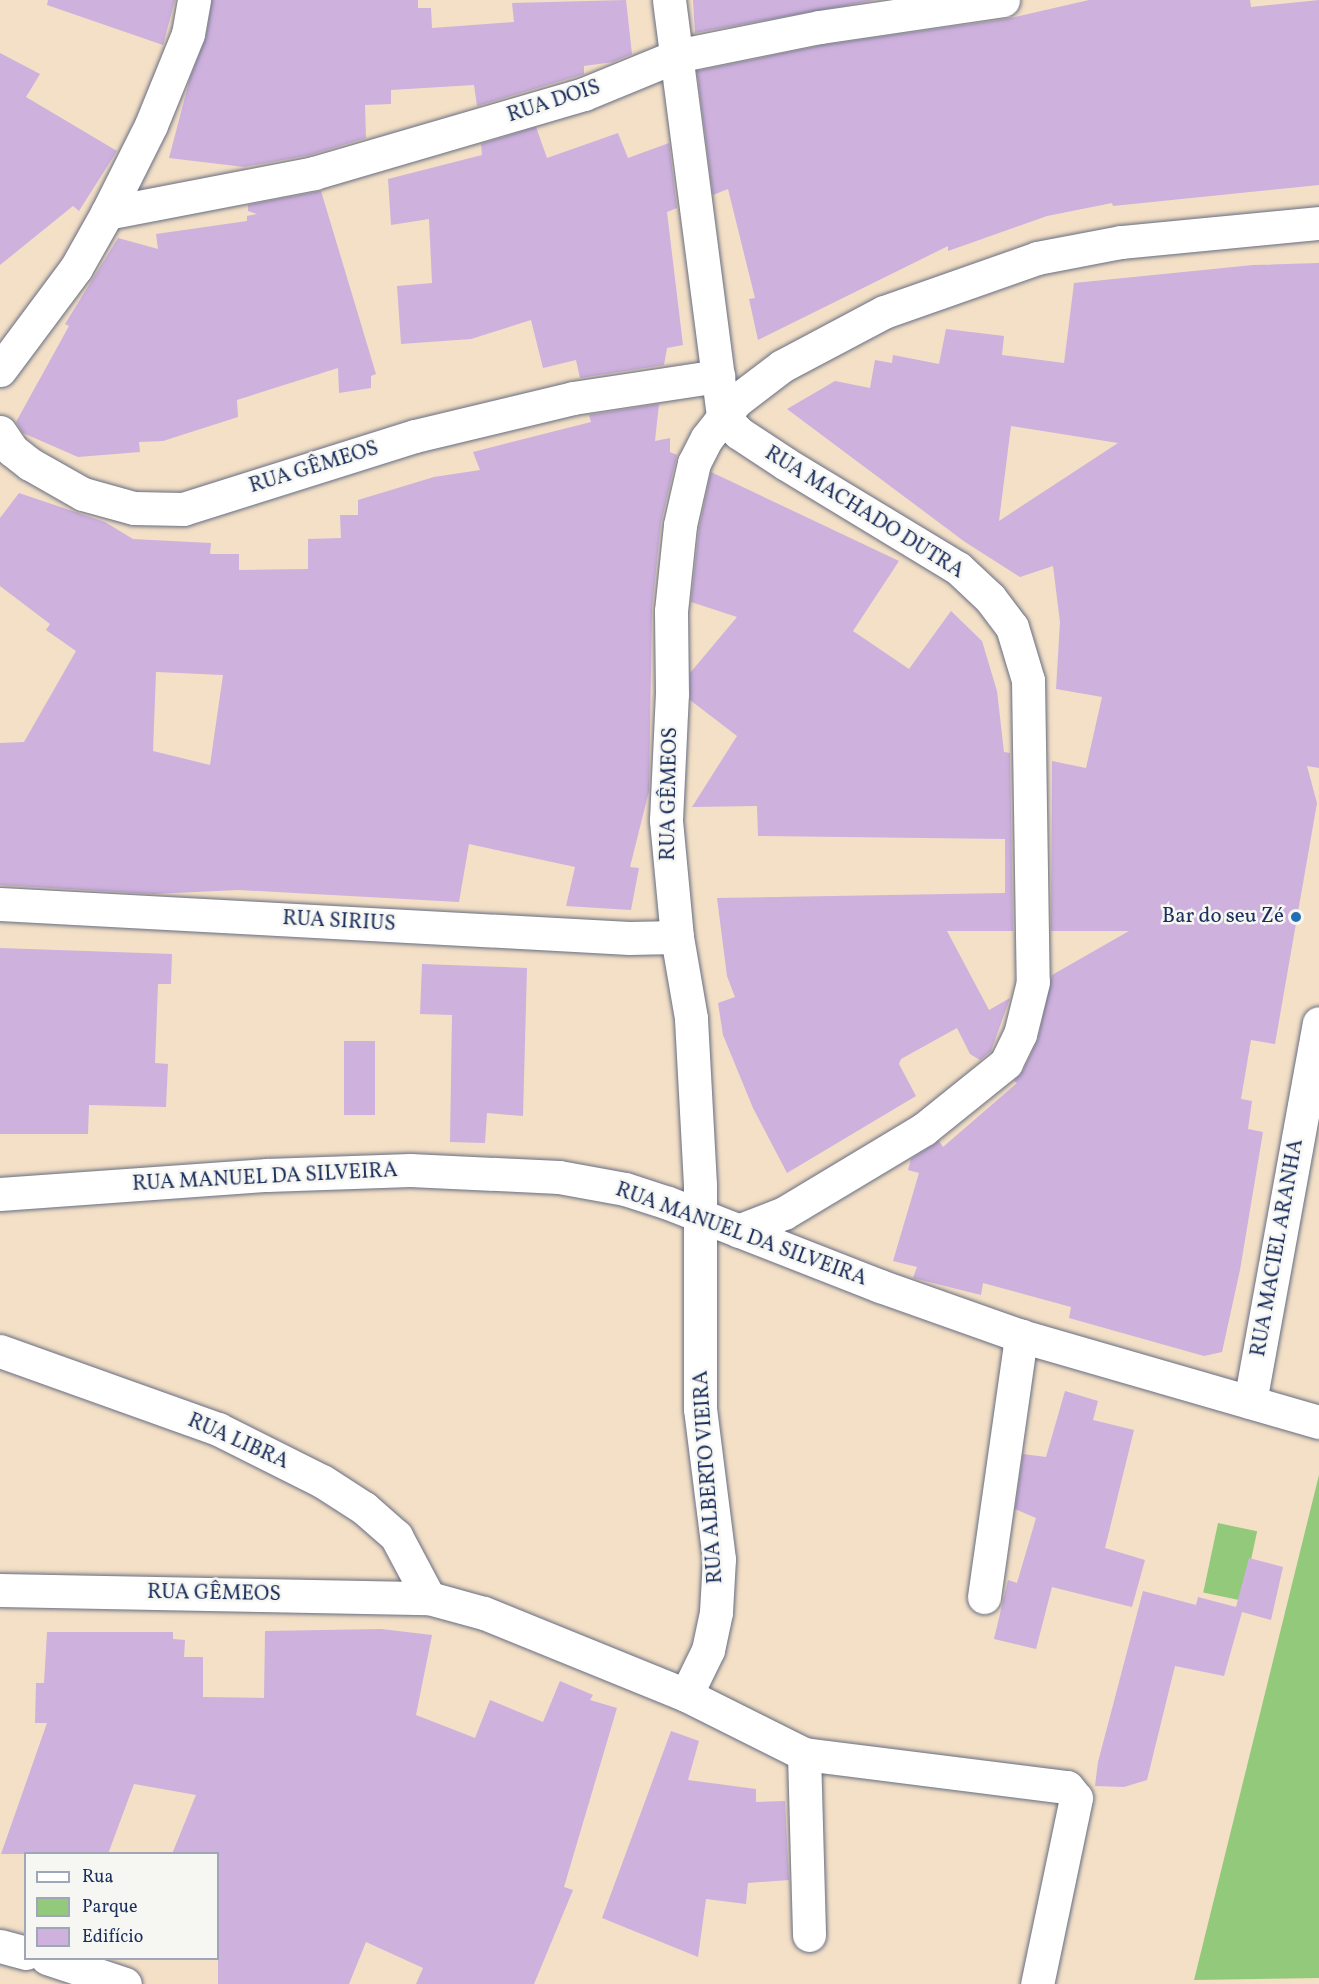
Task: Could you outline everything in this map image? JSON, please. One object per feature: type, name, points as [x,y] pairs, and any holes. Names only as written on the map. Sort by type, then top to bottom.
[{"type":"street","points":[[0,370],[70,277],[107,213],[163,95],[188,34],[194,0]]},
{"type":"street","points":[[669,0],[723,416]]},
{"type":"street","name":"RUA DOIS","points":[[107,213],[314,173],[584,94],[675,56],[820,27],[1003,0]]},
{"type":"street","name":"RUA GÊMEOS","points":[[700,1218],[691,1018],[677,936],[666,820],[671,611],[680,525],[694,463],[723,416],[782,366],[884,312],[1037,258],[1120,242],[1319,223]]},
{"type":"street","name":"RUA GÊMEOS","points":[[0,432],[12,450],[30,464],[83,494],[134,508],[183,509],[415,436],[573,398],[718,376]]},
{"type":"street","name":"RUA MACHADO DUTRA","points":[[723,416],[739,434],[958,568],[990,598],[1012,627],[1028,680],[1033,982],[1020,1034],[1006,1063],[924,1130],[784,1212],[738,1231]]},
{"type":"street","name":"RUA SIRIUS","points":[[0,904],[629,938],[677,936]]},
{"type":"street","name":"RUA MACIEL ARANHA","points":[[1250,1402],[1319,1023]]},
{"type":"street","name":"RUA MANUEL DA SILVEIRA","points":[[0,1194],[267,1175],[410,1170],[558,1177],[625,1189],[1021,1335],[1319,1422]]},
{"type":"street","name":"RUA ALBERTO VIEIRA","points":[[686,1695],[708,1650],[716,1612],[719,1559],[700,1409],[700,1218]]},
{"type":"street","points":[[984,1597],[1021,1335]]},
{"type":"street","name":"RUA LIBRA","points":[[0,1351],[218,1429],[322,1481],[364,1508],[396,1536],[429,1598]]},
{"type":"street","name":"RUA GÊMEOS","points":[[0,1590],[429,1598],[484,1613],[686,1695],[804,1754]]},
{"type":"street","points":[[809,1935],[804,1754],[1067,1787],[1076,1798],[1037,1984]]},
{"type":"street","points":[[0,1946],[24,1952]]},
{"type":"street","points":[[50,1960],[125,1984]]},
{"type":"green space","points":[[1319,1475],[1319,1978],[1194,1980]]},
{"type":"green space","points":[[1218,1523],[1257,1531],[1242,1601],[1203,1592]]},
{"type":"building","points":[[48,0],[175,0],[163,45],[47,5]]},
{"type":"building","points":[[212,0],[418,0],[418,8],[431,8],[432,28],[514,22],[512,3],[626,0],[632,54],[613,62],[584,66],[584,74],[477,106],[474,85],[391,90],[391,104],[365,105],[366,138],[310,155],[244,167],[169,158],[190,78],[206,37]]},
{"type":"building","points":[[693,0],[875,0],[695,33]]},
{"type":"building","points":[[1089,0],[1250,0],[1251,7],[1319,0],[1319,185],[1113,206],[1112,203],[1047,216],[948,251],[948,246],[758,340],[749,299],[755,298],[728,189],[713,195],[697,71],[823,45],[1006,19]]},
{"type":"building","points":[[0,53],[40,74],[26,97],[117,151],[79,211],[73,206],[0,265]]},
{"type":"building","points":[[536,127],[547,158],[618,133],[628,158],[669,143],[677,208],[667,212],[683,345],[667,348],[664,365],[580,378],[576,360],[543,368],[531,320],[471,339],[401,344],[397,286],[432,283],[429,219],[391,225],[388,179],[482,155],[481,144]]},
{"type":"building","points":[[321,191],[376,374],[371,376],[371,388],[339,393],[338,368],[237,400],[238,417],[163,441],[139,442],[140,452],[78,457],[23,433],[16,422],[69,326],[65,324],[118,238],[158,249],[156,234],[247,221],[247,216],[257,214],[248,211],[248,205]]},
{"type":"building","points":[[1319,263],[1319,768],[1307,766],[1317,803],[1275,1044],[1251,1040],[1241,1099],[1252,1101],[1248,1129],[1263,1132],[1240,1270],[1222,1352],[1204,1356],[1069,1318],[1071,1307],[983,1283],[981,1295],[913,1278],[917,1267],[893,1261],[919,1173],[908,1170],[911,1159],[939,1141],[943,1147],[1017,1083],[1014,1081],[1023,1071],[1038,1039],[1052,975],[1129,931],[1051,931],[1052,761],[1086,768],[1102,697],[1056,689],[1060,622],[1053,566],[1020,577],[965,542],[787,409],[835,381],[870,388],[875,360],[892,363],[893,355],[939,364],[946,329],[1004,336],[1002,355],[1064,363],[1074,283],[1253,265]],"holes":[[[1011,426],[1118,443],[999,521]]]},
{"type":"building","points":[[659,404],[655,441],[670,438],[670,452],[677,455],[661,523],[652,609],[649,791],[630,867],[639,868],[631,910],[566,906],[575,867],[469,844],[459,902],[238,890],[153,894],[0,885],[0,743],[24,742],[76,651],[46,630],[50,624],[0,586],[0,518],[19,493],[105,522],[133,539],[211,543],[210,554],[239,554],[239,570],[308,569],[308,539],[341,538],[340,515],[358,515],[358,500],[434,477],[480,470],[473,452],[591,422],[589,415]],"holes":[[[156,672],[223,675],[210,765],[153,751]]]},
{"type":"building","points":[[711,472],[899,561],[853,631],[909,669],[951,611],[982,641],[997,691],[1004,752],[1010,753],[1013,931],[947,931],[989,1010],[1010,998],[991,1051],[980,1060],[970,1054],[957,1028],[901,1059],[899,1064],[916,1096],[787,1173],[753,1108],[723,1035],[718,1003],[735,997],[727,976],[717,898],[1005,893],[1005,839],[758,836],[757,806],[692,807],[737,736],[690,700],[690,673],[737,617],[691,602],[699,528]]},
{"type":"building","points":[[0,948],[172,954],[171,984],[158,984],[155,1063],[168,1064],[166,1107],[89,1105],[88,1134],[0,1134]]},
{"type":"building","points":[[422,964],[527,968],[523,1116],[487,1113],[485,1143],[450,1142],[452,1015],[420,1014]]},
{"type":"building","points":[[344,1041],[375,1041],[375,1115],[344,1115]]},
{"type":"building","points":[[1065,1391],[1098,1401],[1093,1420],[1134,1430],[1105,1548],[1145,1560],[1132,1607],[1052,1587],[1036,1649],[994,1639],[1008,1580],[1017,1583],[1036,1518],[1015,1509],[1023,1454],[1046,1457]]},
{"type":"building","points":[[1249,1558],[1283,1567],[1271,1620],[1242,1612],[1224,1676],[1175,1666],[1147,1780],[1124,1787],[1095,1786],[1098,1762],[1143,1591],[1196,1605],[1198,1597],[1236,1607]]},
{"type":"building","points":[[381,1629],[432,1635],[416,1715],[475,1738],[490,1700],[543,1722],[560,1681],[593,1695],[590,1700],[617,1708],[564,1887],[573,1890],[534,1984],[416,1984],[423,1968],[366,1942],[349,1984],[218,1984],[219,1852],[173,1852],[196,1795],[134,1784],[109,1852],[1,1854],[47,1723],[35,1723],[36,1683],[44,1683],[47,1632],[173,1632],[173,1639],[185,1640],[184,1657],[203,1657],[203,1697],[264,1698],[265,1631]]},
{"type":"building","points":[[671,1731],[699,1741],[688,1780],[756,1789],[756,1802],[785,1801],[789,1880],[748,1883],[746,1904],[706,1899],[698,1957],[602,1918]]},
{"type":"place","name":"Bar do seu Zé","points":[[1296,917]]}]
